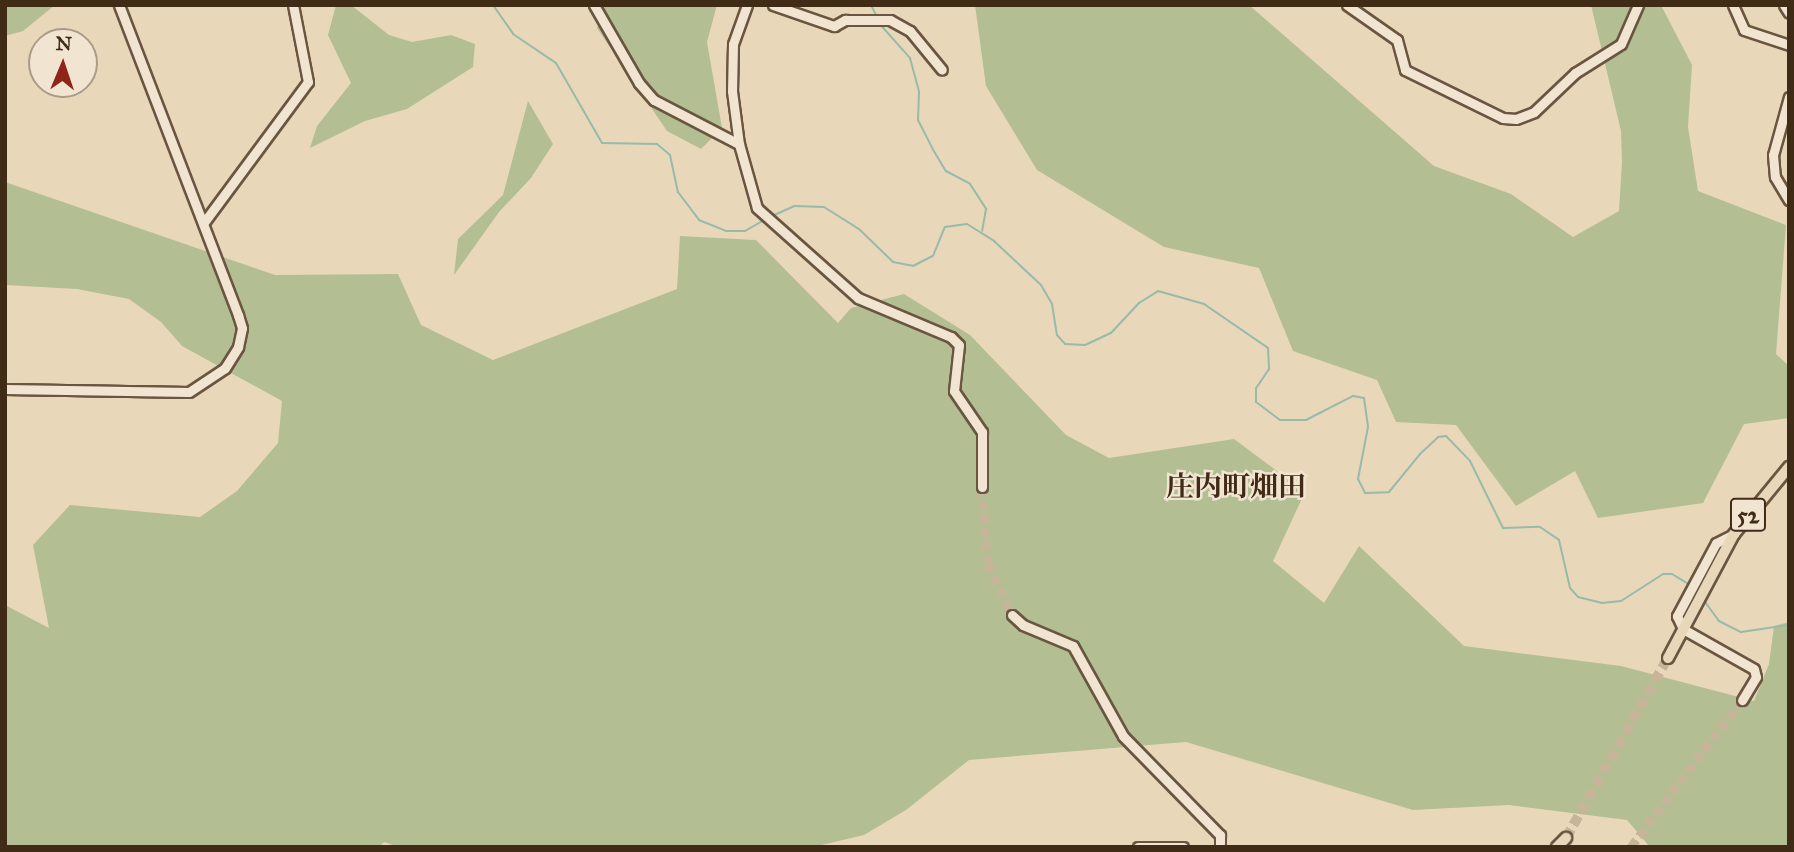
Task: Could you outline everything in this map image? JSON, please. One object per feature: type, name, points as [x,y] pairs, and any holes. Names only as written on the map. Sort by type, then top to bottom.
[{"type":"main road","name":"52","points":[[1668,659],[1734,534],[1789,467]]},
{"type":"main road","points":[[1557,847],[1566,838]]},
{"type":"street","points":[[5,388],[190,391],[225,368],[238,346],[242,328],[205,221],[118,5]]},
{"type":"street","points":[[205,221],[308,82],[293,5]]},
{"type":"street","points":[[594,5],[639,83],[654,100],[739,144]]},
{"type":"street","points":[[747,5],[732,61],[739,144],[757,208],[767,220],[859,298],[951,337],[959,345],[954,391],[982,432],[982,487]]},
{"type":"street","points":[[773,5],[834,26],[845,20],[890,20],[910,31],[942,69]]},
{"type":"street","points":[[1348,5],[1397,40],[1405,70],[1503,118],[1516,119],[1534,113],[1575,73],[1621,44],[1638,5]]},
{"type":"street","points":[[1733,5],[1744,30],[1789,45]]},
{"type":"street","points":[[1784,5],[1789,13]]},
{"type":"street","points":[[1789,97],[1773,155],[1775,177],[1789,200]]},
{"type":"street","points":[[1734,534],[1716,543],[1680,605],[1677,616],[1683,629],[1754,669],[1756,677],[1742,700]]},
{"type":"street","points":[[1012,615],[1023,625],[1073,646],[1123,736],[1220,835],[1220,847]]},
{"type":"street","points":[[1138,847],[1183,847]]},
{"type":"green space","points":[[5,5],[55,5],[23,31],[5,36]]},
{"type":"green space","points":[[336,5],[351,5],[389,35],[412,42],[451,35],[475,44],[473,67],[407,109],[365,121],[310,148],[317,126],[351,83],[328,35]]},
{"type":"green space","points":[[604,5],[717,5],[707,42],[722,128],[701,149],[667,131],[597,28]]},
{"type":"green space","points":[[975,5],[1249,5],[1434,166],[1511,194],[1573,237],[1619,211],[1621,131],[1591,5],[1661,5],[1692,65],[1688,127],[1698,191],[1786,225],[1776,354],[1789,366],[1789,418],[1744,424],[1703,503],[1598,518],[1575,471],[1516,506],[1456,425],[1396,422],[1377,380],[1293,351],[1259,268],[1164,247],[1037,170],[986,86]]},
{"type":"green space","points":[[528,101],[553,144],[531,178],[499,212],[454,275],[458,239],[503,195]]},
{"type":"green space","points":[[5,182],[275,275],[398,274],[421,325],[493,360],[677,289],[680,236],[756,240],[838,323],[851,308],[904,294],[970,335],[1066,435],[1109,458],[1234,439],[1305,492],[1273,561],[1324,603],[1359,546],[1464,646],[1621,666],[1754,701],[1769,664],[1774,626],[1789,622],[1789,847],[1650,847],[1627,820],[1509,805],[1413,810],[1186,742],[969,760],[906,810],[864,835],[813,847],[399,847],[384,842],[379,847],[5,847],[5,605],[49,628],[33,545],[70,505],[200,517],[237,491],[278,443],[282,401],[182,346],[161,322],[129,299],[77,289],[5,285]]},
{"type":"waterway","points":[[493,5],[513,34],[556,63],[602,143],[657,144],[670,155],[678,192],[699,220],[726,231],[745,231],[764,220]]},
{"type":"waterway","points":[[871,5],[877,17]]},
{"type":"waterway","points":[[878,22],[910,58],[919,92],[918,120],[932,148],[946,171],[970,184],[986,209],[982,231]]},
{"type":"waterway","points":[[772,216],[794,206],[824,207],[859,229],[893,262],[913,266],[933,256],[945,227],[967,224],[994,241],[1041,285],[1052,304],[1057,335],[1065,344],[1085,345],[1111,333],[1139,303],[1158,291],[1204,304],[1268,348],[1269,369],[1256,388],[1256,402],[1280,420],[1306,420],[1353,396],[1364,398],[1368,427],[1358,479],[1365,493],[1389,492],[1420,454],[1438,437],[1446,436],[1470,461],[1503,528],[1540,527],[1559,540],[1570,588],[1578,597],[1602,603],[1621,601],[1663,574],[1672,574],[1690,585]]},
{"type":"waterway","points":[[1703,599],[1719,621],[1741,632],[1789,625]]},
{"type":"tunnel","points":[[982,487],[988,564],[1012,615]]},
{"type":"tunnel","points":[[1566,838],[1668,658]]},
{"type":"tunnel","points":[[1631,847],[1742,700]]},
{"type":"district","name":"庄内町畑田","points":[[1236,487]]}]
